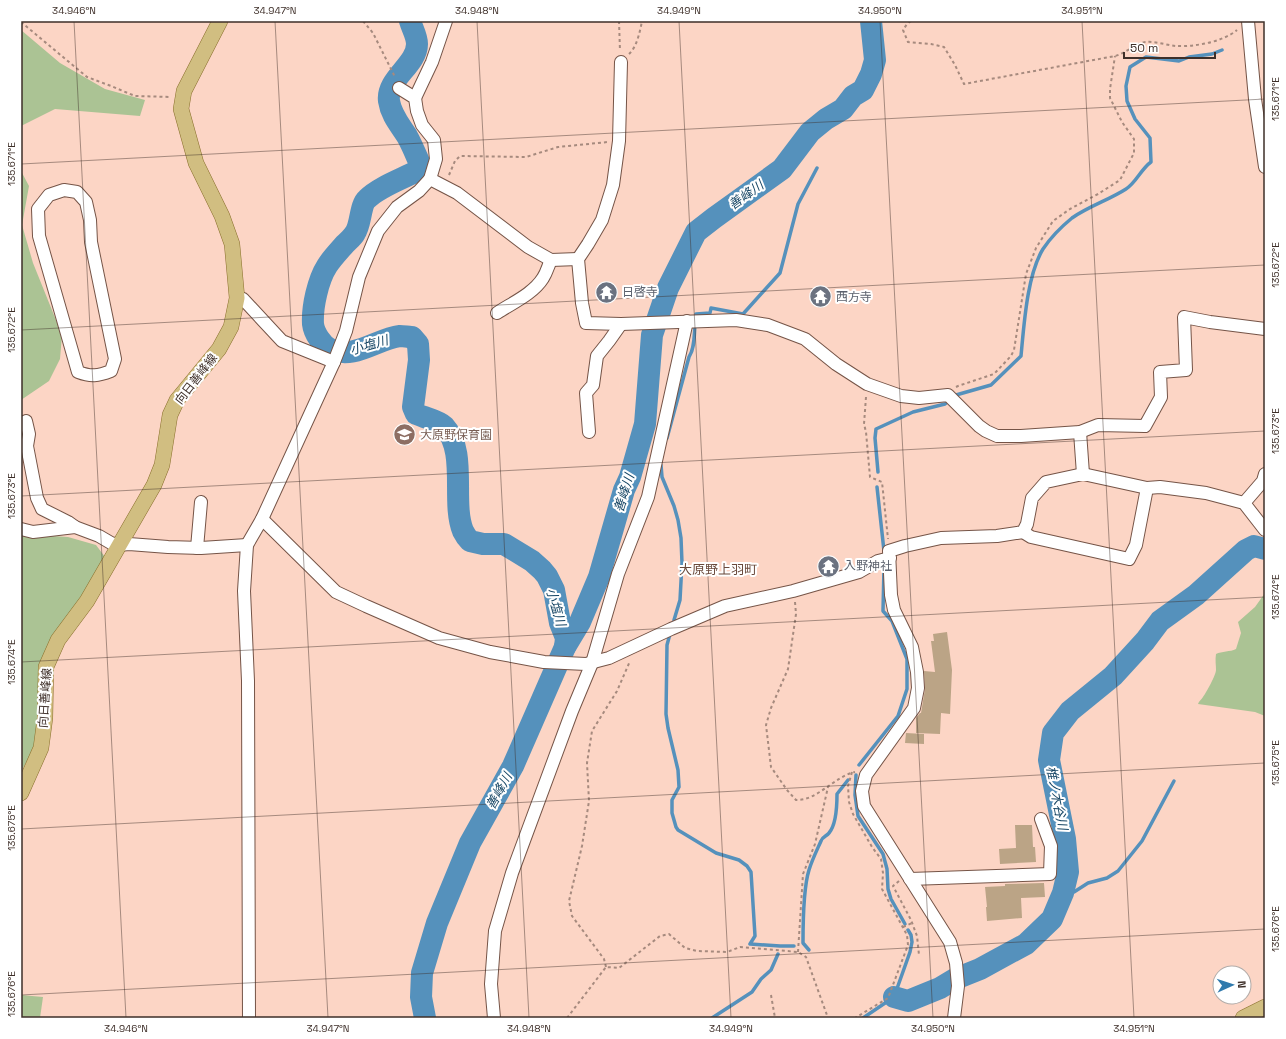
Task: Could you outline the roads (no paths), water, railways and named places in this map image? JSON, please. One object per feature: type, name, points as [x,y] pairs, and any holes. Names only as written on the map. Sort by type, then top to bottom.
[{"type":"main road","name":"向日善峰線","points":[[21,793],[40,748],[45,718],[46,668],[58,640],[87,601],[154,485],[162,465],[170,415],[177,400],[219,349],[231,327],[237,298],[232,244],[222,216],[196,162],[181,108],[184,91],[220,21]]},
{"type":"main road","points":[[1245,1018],[1265,1007]]},
{"type":"street","points":[[249,1018],[248,681],[244,591],[247,545],[262,519],[337,355],[346,332],[359,277],[378,231],[397,207],[419,191],[430,180],[436,159],[434,140],[422,125],[417,111],[415,98],[432,62],[446,21]]},
{"type":"street","points":[[1248,22],[1255,99],[1265,167]]},
{"type":"street","points":[[620,62],[619,141],[613,186],[602,220],[578,259],[582,303],[586,323],[621,324],[736,320],[768,325],[805,340],[836,364],[867,384],[901,396],[919,398],[951,398],[979,426],[997,436],[1080,432],[1098,425],[1145,426],[1161,397],[1160,372],[1186,370],[1184,317],[1265,329]]},
{"type":"street","points":[[399,88],[415,98]]},
{"type":"street","points":[[430,180],[457,193],[528,247],[551,260],[578,259]]},
{"type":"street","points":[[64,190],[77,192],[86,202],[90,220],[91,242],[116,359],[111,371],[102,375],[88,376],[78,372],[40,236],[38,209],[49,195],[64,190]]},
{"type":"street","points":[[497,314],[514,301],[528,295],[543,278],[551,260]]},
{"type":"street","points":[[237,298],[243,299],[282,341],[337,355]]},
{"type":"street","points":[[494,1018],[491,984],[495,931],[512,873],[589,664],[618,574],[648,498],[683,321]]},
{"type":"street","points":[[589,432],[586,393],[593,385],[597,356],[621,324]]},
{"type":"street","points":[[26,421],[29,434],[27,446],[37,498],[42,509],[76,527],[99,536],[111,543],[119,545],[129,544],[197,548],[247,545]]},
{"type":"street","points":[[1080,432],[1083,474]]},
{"type":"street","points":[[1023,532],[1027,524],[1032,498],[1046,482],[1083,474],[1147,488],[1160,487],[1206,493],[1244,503],[1265,530]]},
{"type":"street","points":[[1244,503],[1263,481],[1265,474]]},
{"type":"street","points":[[262,519],[336,592],[439,638],[490,652],[544,662],[589,664],[609,658],[725,606],[793,591],[859,572],[905,546],[941,538],[997,536],[1023,532],[1031,537],[1129,559],[1136,545],[1147,488]]},
{"type":"street","points":[[197,548],[201,502]]},
{"type":"street","points":[[21,530],[33,532],[76,527]]},
{"type":"street","points":[[890,554],[891,595],[894,610],[912,646],[917,672],[918,688],[914,708],[866,775],[862,791],[864,806],[950,942],[956,963],[958,986],[954,1018]]},
{"type":"street","points":[[910,879],[1050,874],[1051,846],[1040,819]]},
{"type":"waterway","name":"小塩川","points":[[410,21],[417,41],[416,52],[392,86],[389,93],[389,101],[394,115],[407,136],[420,164],[417,171],[378,191],[367,199],[363,206],[355,233],[331,260],[324,272],[318,286],[313,324],[321,342],[330,349],[339,352],[357,351],[382,341],[400,336],[412,337],[418,344],[419,360],[413,407],[416,414],[442,424],[451,437],[457,463],[458,506],[463,531],[470,541],[483,544],[504,544],[532,561],[542,570],[547,576],[554,590],[560,623],[566,638],[565,647]]},
{"type":"waterway","name":"善峰川","points":[[425,1018],[421,997],[422,973],[437,923],[470,843],[513,766],[565,647],[580,622],[599,577],[645,424],[652,335],[668,288],[696,232],[782,169],[810,132],[826,119],[843,109],[853,96],[863,90],[871,74],[875,60],[871,21]]},
{"type":"waterway","points":[[878,472],[875,438],[876,429],[913,412],[945,404],[956,395],[991,385],[1021,356],[1025,315],[1033,272],[1043,249],[1049,240],[1072,218],[1130,186],[1144,168],[1151,162],[1150,138],[1135,119],[1127,101],[1126,86],[1130,67],[1146,57],[1179,61],[1189,57],[1212,54],[1222,50]]},
{"type":"waterway","points":[[696,314],[710,313],[711,308],[743,314],[780,273],[798,204],[817,168]]},
{"type":"waterway","points":[[667,438],[692,350],[695,325]]},
{"type":"waterway","points":[[661,465],[662,477],[674,506],[681,538],[682,563],[680,600],[674,620]]},
{"type":"waterway","points":[[877,487],[884,551]]},
{"type":"waterway","name":"椎ノ木谷川","points":[[894,997],[908,1001],[980,969],[1026,944],[1052,919],[1063,893],[1068,872],[1065,839],[1049,760],[1053,733],[1070,711],[1113,676],[1145,641],[1160,621],[1196,595],[1246,550],[1254,546],[1265,549]]},
{"type":"waterway","points":[[859,765],[898,716],[907,689],[907,659],[892,621],[883,611],[884,567]]},
{"type":"waterway","points":[[670,634],[667,645],[666,714],[678,770],[679,787],[672,800],[672,813],[676,827],[678,830],[716,853],[739,860],[747,866],[751,872],[755,936],[750,944],[794,946]]},
{"type":"waterway","points":[[856,775],[855,795],[858,816],[883,854],[887,869],[888,889],[891,899],[905,924]]},
{"type":"waterway","points":[[809,950],[803,943],[804,906],[807,878],[822,840],[829,833],[833,825],[836,814],[837,794],[848,780]]},
{"type":"waterway","points":[[1061,898],[1088,883],[1107,878],[1118,871],[1142,841],[1174,781]]},
{"type":"waterway","points":[[863,1018],[894,997],[910,952],[912,942],[911,935],[908,930]]},
{"type":"waterway","points":[[712,1018],[752,992],[761,979],[771,970],[778,954]]},
{"type":"place","name":"日啓寺","points":[[607,292]]},
{"type":"place","name":"西方寺","points":[[821,297]]},
{"type":"place","name":"大原野保育園","points":[[405,435]]},
{"type":"place","name":"入野神社","points":[[828,566]]},
{"type":"district","name":"大原野上羽町","points":[[718,569]]}]
